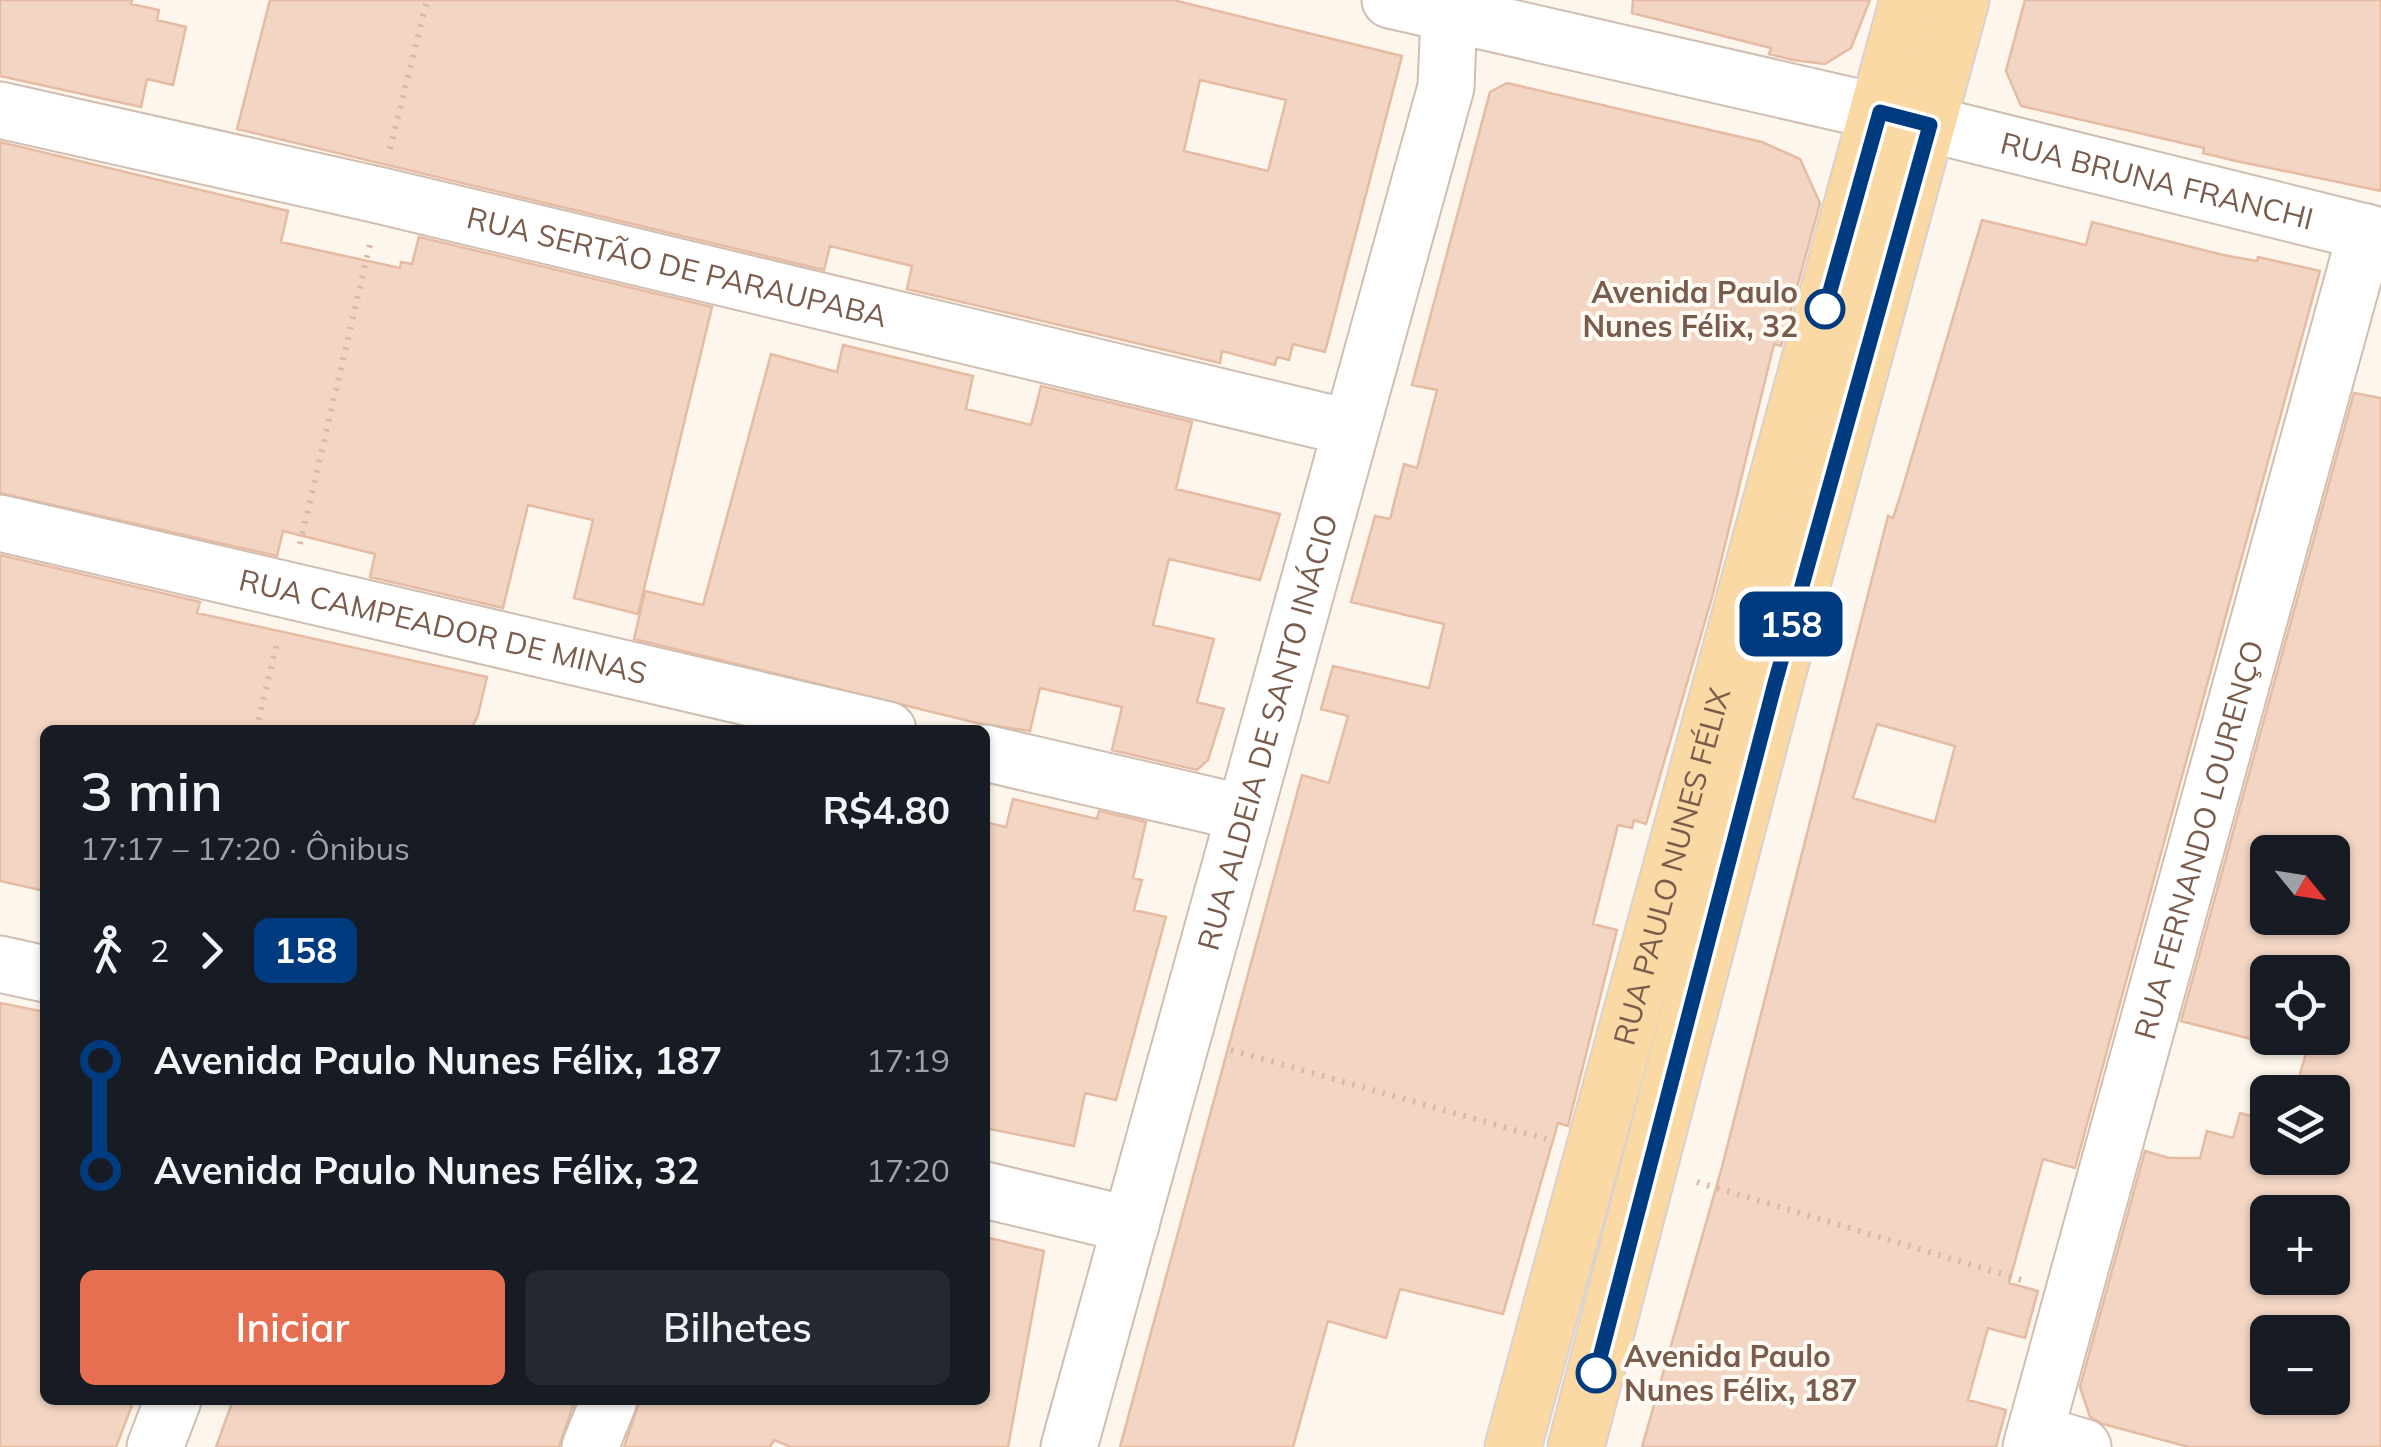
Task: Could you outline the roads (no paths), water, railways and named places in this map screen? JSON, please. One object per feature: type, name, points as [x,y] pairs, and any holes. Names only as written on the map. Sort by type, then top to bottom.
[{"type":"main road","points":[[1905,119],[1908,0]]},
{"type":"main road","points":[[1905,119],[1962,0]]},
{"type":"main road","name":"RUA PAULO NUNES FÉLIX","points":[[1512,1447],[1593,1152],[1905,119]]},
{"type":"main road","name":"RUA PAULO NUNES FÉLIX","points":[[1576,1447],[1775,683],[1905,119]]},
{"type":"street","name":"RUA BRUNA FRANCHI","points":[[1390,0],[1905,119],[2373,234]]},
{"type":"street","name":"RUA ALDEIA DE SANTO INÁCIO","points":[[1070,1447],[1446,87],[1449,14]]},
{"type":"street","name":"RUA SERTÃO DE PARAUPABA","points":[[0,110],[1352,428]]},
{"type":"street","name":"RUA FERNANDO LOURENÇO","points":[[2049,1442],[2074,1295],[2373,234]]},
{"type":"street","name":"RUA CAMPEADOR DE MINAS","points":[[0,523],[867,725]]},
{"type":"street","points":[[990,754],[1244,814]]},
{"type":"street","points":[[0,964],[40,973]]},
{"type":"street","points":[[990,1191],[1131,1225]]},
{"type":"street","points":[[155,1447],[170,1405]]},
{"type":"street","points":[[590,1447],[606,1405]]},
{"type":"place","name":"Avenida Paulo Nunes Félix, 32","points":[[1825,309]]},
{"type":"place","name":"Avenida Paulo Nunes Félix, 187","points":[[1596,1373]]}]
